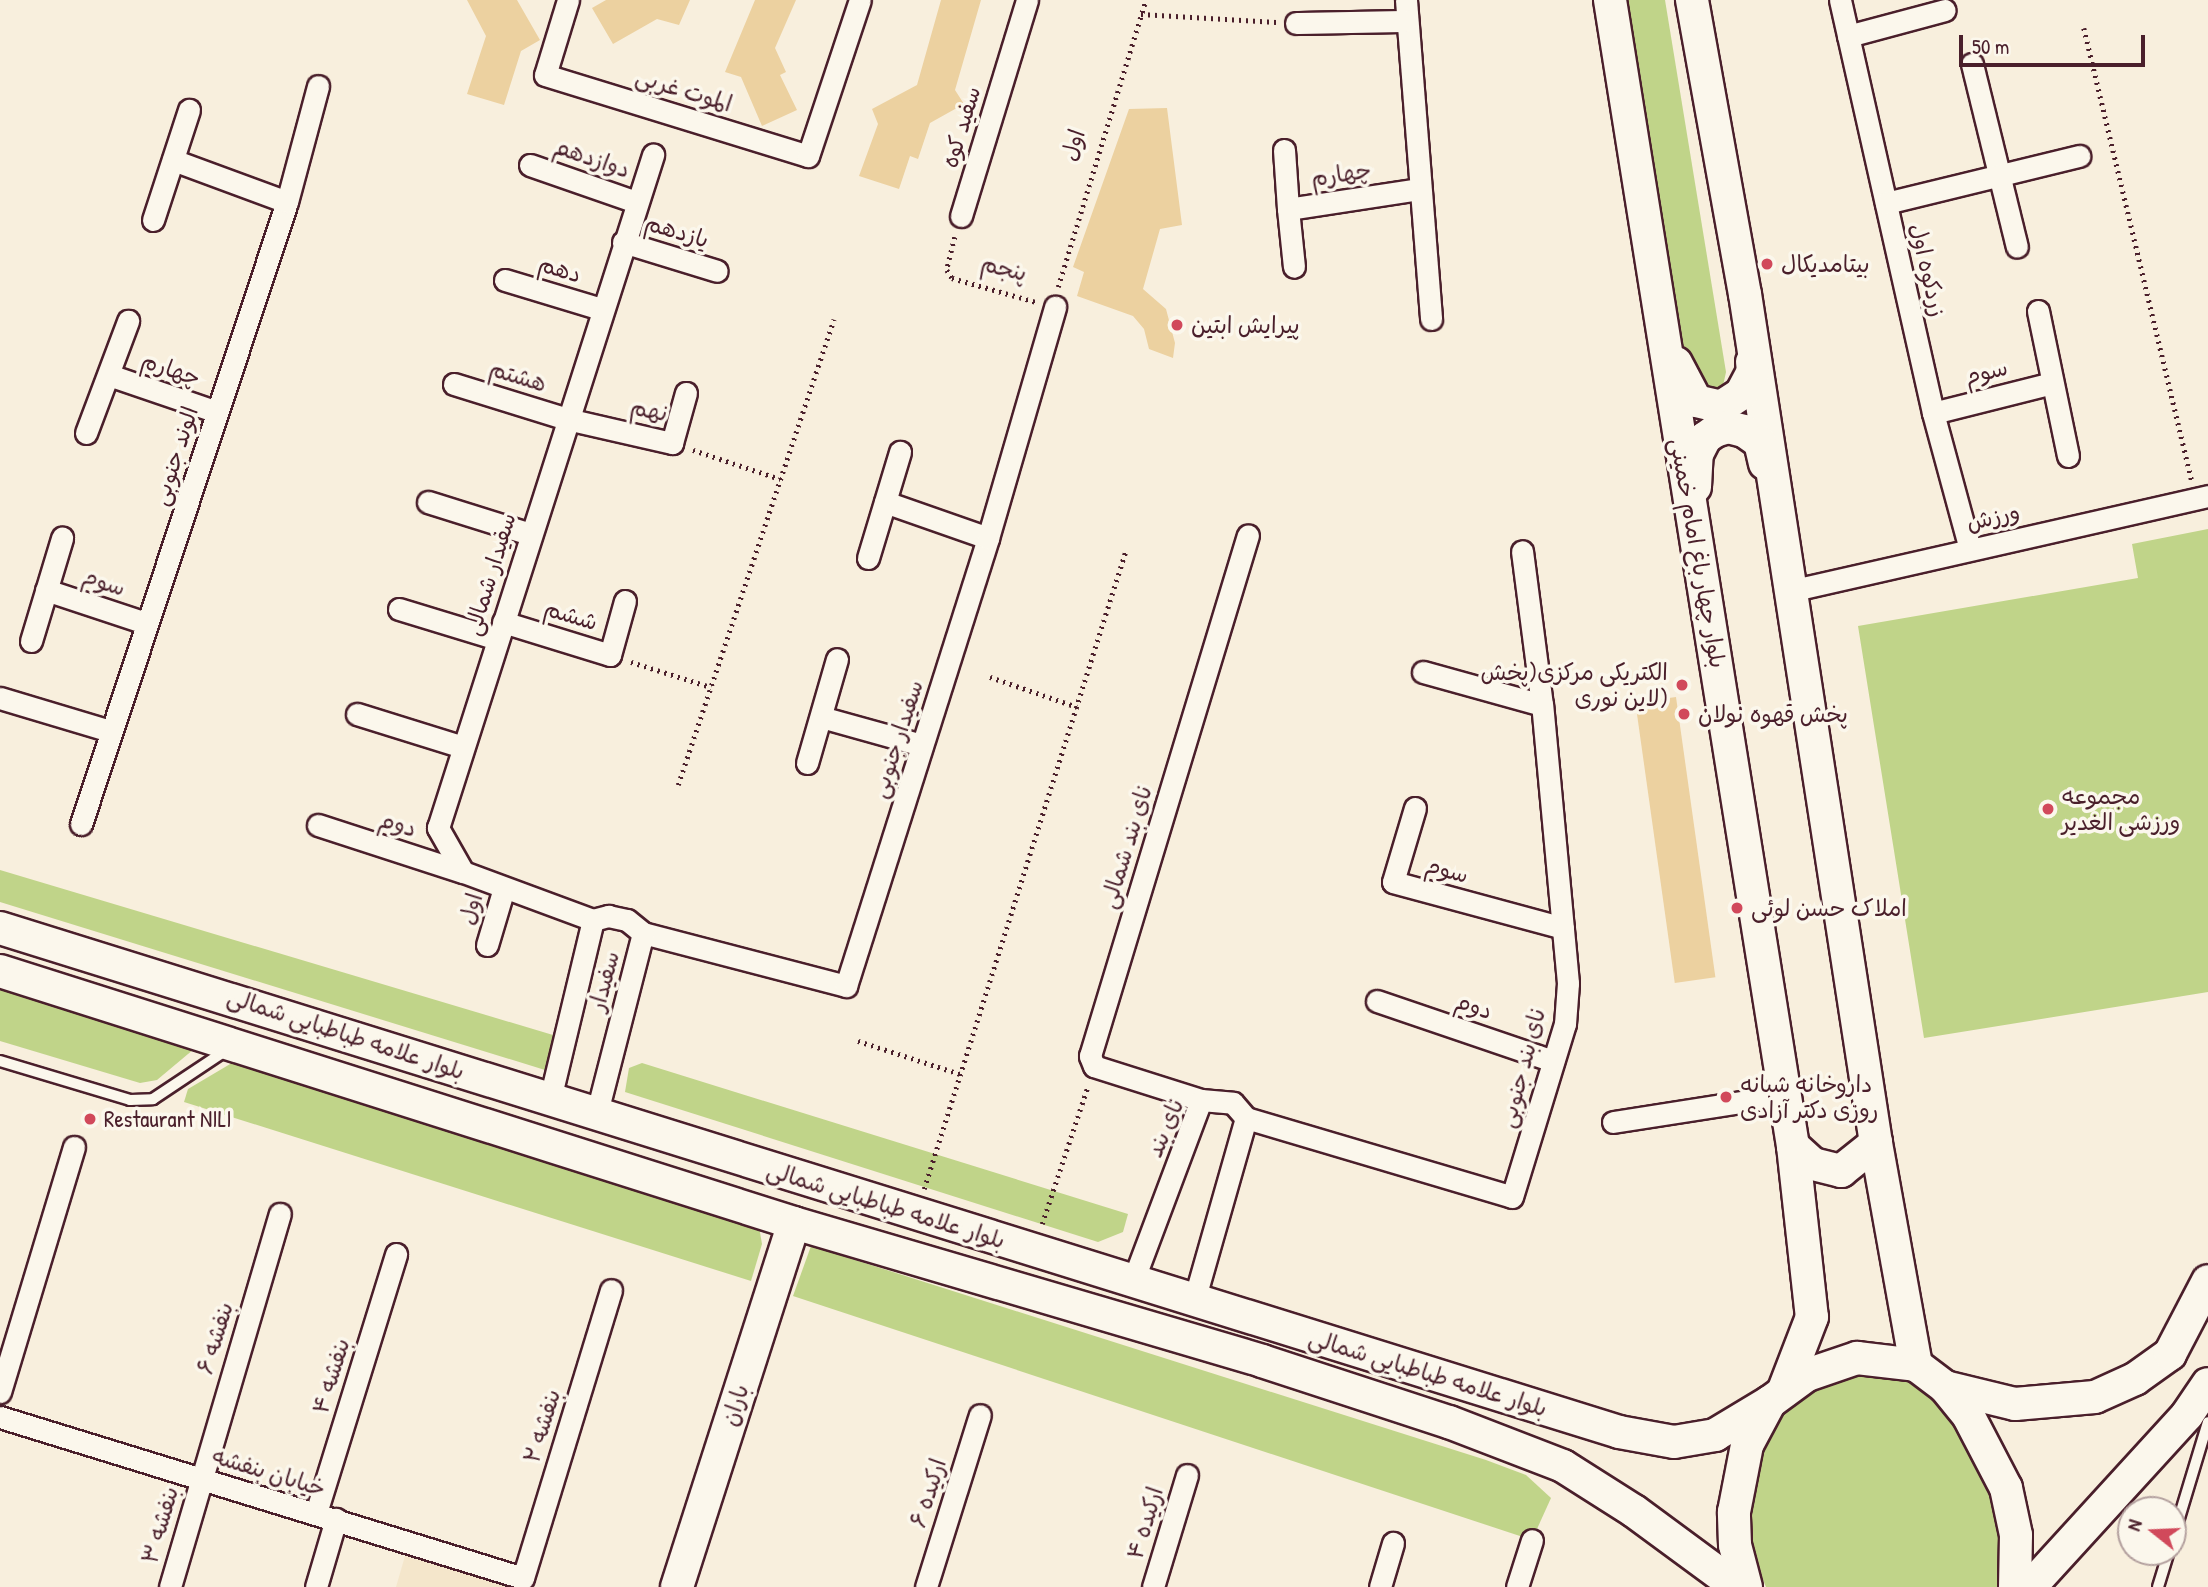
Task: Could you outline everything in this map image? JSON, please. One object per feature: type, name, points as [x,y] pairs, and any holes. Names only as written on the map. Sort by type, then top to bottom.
[{"type":"main road","name":"بلوار چهار باغ امام خمینی","points":[[1610,0],[1793,1146],[1812,1317],[1777,1397],[1747,1445],[1737,1480],[1735,1545],[1746,1587]]},
{"type":"main road","points":[[1692,0],[1745,294],[1876,1143],[1916,1365],[1945,1387],[1981,1436],[2006,1488],[2016,1535],[2015,1587]]},
{"type":"main road","points":[[1664,329],[1684,385],[1696,401],[1708,407],[1734,402],[1753,371],[1745,294]]},
{"type":"main road","points":[[1693,530],[1697,454],[1705,438],[1728,427],[1760,442],[1779,519]]},
{"type":"main road","name":"بلوار علامه طباطبایی شمالی","points":[[0,928],[597,1112],[1032,1251],[1619,1433],[1674,1442],[1715,1435],[1829,1364],[1857,1358],[1916,1365]]},
{"type":"main road","name":"بلوار علامه طباطبایی شمالی","points":[[0,971],[794,1223],[1262,1361],[1520,1448],[1563,1466],[1634,1511],[1737,1587]]},
{"type":"main road","points":[[1793,1146],[1813,1164],[1841,1171],[1876,1143]]},
{"type":"main road","name":"باران","points":[[677,1587],[794,1223]]},
{"type":"main road","points":[[1945,1387],[2015,1405],[2095,1397],[2135,1379],[2170,1354],[2208,1281]]},
{"type":"main road","points":[[2030,1587],[2187,1415],[2208,1384]]},
{"type":"street","name":"الموت غربی","points":[[568,0],[545,75],[808,156],[860,0]]},
{"type":"street","name":"سفید کوه","points":[[961,216],[1027,0]]},
{"type":"street","name":"زردکوه اول","points":[[1840,0],[1933,413],[1970,550]]},
{"type":"street","points":[[1296,23],[1405,10],[1430,319]]},
{"type":"street","points":[[1848,36],[1945,10]]},
{"type":"street","points":[[1972,64],[2017,247]]},
{"type":"street","name":"الوند جنوبی","points":[[110,731],[287,202],[318,86]]},
{"type":"street","points":[[153,220],[189,110]]},
{"type":"street","name":"چهارم","points":[[1284,150],[1288,209],[1418,189]]},
{"type":"street","name":"سفیدار شمالی","points":[[463,872],[438,828],[622,242],[653,155]]},
{"type":"street","points":[[1886,203],[2079,156]]},
{"type":"street","points":[[173,160],[287,202]]},
{"type":"street","name":"دوازدهم","points":[[530,165],[636,202]]},
{"type":"street","points":[[1288,209],[1294,267]]},
{"type":"street","name":"یازدهم","points":[[622,242],[716,271]]},
{"type":"street","name":"دهم","points":[[505,280],[601,309]]},
{"type":"street","name":"سفیدار جنوبی","points":[[643,933],[846,986],[988,538],[1055,307]]},
{"type":"street","points":[[2038,311],[2068,456]]},
{"type":"street","points":[[86,432],[128,321]]},
{"type":"street","name":"چهارم","points":[[109,375],[217,412]]},
{"type":"street","name":"سوم","points":[[1933,413],[2052,383]]},
{"type":"street","name":"هشتم","points":[[454,384],[567,419]]},
{"type":"street","name":"نهم","points":[[567,419],[672,443],[686,393]]},
{"type":"street","points":[[868,558],[900,452]]},
{"type":"street","name":"ورزش","points":[[1790,591],[2202,497]]},
{"type":"street","points":[[428,502],[530,534]]},
{"type":"street","points":[[885,502],[988,538]]},
{"type":"street","name":"نای بند شمالی","points":[[1094,1066],[1090,1056],[1248,535]]},
{"type":"street","points":[[31,641],[62,538]]},
{"type":"street","name":"نای بند جنوبی","points":[[1246,1118],[1513,1196],[1565,1024],[1568,983],[1542,705],[1521,551]]},
{"type":"street","name":"سوم","points":[[46,590],[146,623]]},
{"type":"street","name":"ششم","points":[[500,631],[610,655],[625,601]]},
{"type":"street","points":[[399,609],[500,631]]},
{"type":"street","points":[[807,763],[838,659]]},
{"type":"street","points":[[1423,672],[1542,705]]},
{"type":"street","points":[[0,698],[110,731],[81,824]]},
{"type":"street","points":[[357,714],[463,747]]},
{"type":"street","points":[[821,717],[922,745]]},
{"type":"street","name":"سوم","points":[[1415,808],[1393,882],[1563,928]]},
{"type":"street","name":"دوم","points":[[318,825],[463,872]]},
{"type":"street","points":[[463,872],[593,920]]},
{"type":"street","name":"اول","points":[[488,945],[505,888]]},
{"type":"street","name":"سفیدار","points":[[551,1100],[593,920],[608,916],[627,920],[643,933],[597,1112]]},
{"type":"street","name":"دوم","points":[[1377,1001],[1553,1060]]},
{"type":"street","points":[[1094,1066],[1201,1100]]},
{"type":"street","points":[[1613,1122],[1785,1095]]},
{"type":"street","name":"نای بند","points":[[1133,1281],[1201,1100],[1233,1103],[1246,1118]]},
{"type":"street","points":[[1194,1300],[1246,1118]]},
{"type":"street","points":[[0,1392],[74,1147]]},
{"type":"street","name":"بنفشه ۶","points":[[200,1478],[280,1214]]},
{"type":"street","name":"بنفشه ۴","points":[[316,1587],[326,1516],[396,1254]]},
{"type":"street","name":"بنفشه ۲","points":[[523,1578],[611,1290]]},
{"type":"street","name":"ارکیده ۶","points":[[926,1587],[980,1415]]},
{"type":"street","name":"خیابان بنفشه","points":[[0,1417],[523,1578]]},
{"type":"street","name":"ارکیده ۴","points":[[1153,1587],[1187,1475]]},
{"type":"street","name":"بنفشه ۳","points":[[170,1587],[200,1478]]},
{"type":"street","points":[[1517,1587],[1532,1540]]},
{"type":"street","points":[[1380,1587],[1394,1543]]},
{"type":"lane","points":[[0,1061],[130,1100],[153,1099],[236,1044]]},
{"type":"lane","points":[[2186,1496],[2208,1422]]},
{"type":"lane","points":[[2158,1587],[2165,1566]]},
{"type":"path","name":"اول","points":[[1055,307],[1061,268],[1146,0]]},
{"type":"path","points":[[1141,14],[1296,23]]},
{"type":"path","points":[[2084,28],[2202,497]]},
{"type":"path","name":"پنجم","points":[[961,216],[947,270],[961,284],[1055,307]]},
{"type":"path","points":[[678,785],[834,319]]},
{"type":"path","points":[[672,443],[780,479]]},
{"type":"path","points":[[916,1213],[1126,550]]},
{"type":"path","points":[[610,655],[711,687]]},
{"type":"path","points":[[990,677],[1077,707]]},
{"type":"path","points":[[858,1041],[961,1074]]},
{"type":"path","points":[[1032,1251],[1094,1066]]},
{"type":"shaded area","points":[[405,1556],[516,1587],[396,1587]]},
{"type":"green space","points":[[1627,0],[1665,0],[1726,372],[1721,395],[1710,397],[1685,374]]},
{"type":"green space","name":"مجموعه ورزشی الغدیر","points":[[2208,529],[2208,992],[1924,1038],[1858,626],[2138,578],[2132,544]]},
{"type":"green space","points":[[0,870],[553,1035],[545,1070],[0,902]]},
{"type":"green space","points":[[0,985],[194,1049],[157,1080],[140,1083],[0,1041]]},
{"type":"green space","points":[[242,1057],[759,1227],[762,1244],[751,1281],[184,1102],[188,1089]]},
{"type":"green space","points":[[642,1063],[1128,1214],[1123,1232],[1098,1242],[625,1092],[629,1068]]},
{"type":"green space","points":[[811,1246],[1486,1460],[1526,1475],[1551,1498],[1532,1540],[793,1296]]},
{"type":"green space","points":[[1853,1373],[1901,1375],[1942,1404],[1981,1459],[2002,1526],[2002,1587],[1766,1587],[1754,1559],[1747,1516],[1755,1465],[1781,1414],[1814,1387]]},
{"type":"building","points":[[467,0],[517,0],[540,40],[521,51],[504,105],[467,94],[486,36]]},
{"type":"building","points":[[606,0],[690,0],[679,25],[657,19],[613,44],[592,8]]},
{"type":"building","points":[[755,0],[796,0],[775,48],[786,72],[780,75],[797,110],[762,126],[741,77],[725,72]]},
{"type":"building","points":[[941,0],[981,0],[955,90],[964,104],[930,123],[918,159],[910,156],[899,189],[859,176],[878,124],[872,109],[917,85]]},
{"type":"building","points":[[1167,108],[1182,225],[1160,229],[1143,289],[1166,309],[1175,343],[1173,358],[1149,349],[1144,329],[1133,316],[1077,296],[1084,272],[1073,267],[1129,109]]},
{"type":"building","points":[[1676,697],[1715,977],[1675,983],[1635,703]]},
{"type":"place","name":"بیتامدیکال","points":[[1767,264]]},
{"type":"place","name":"پیرایش ابتین","points":[[1177,325]]},
{"type":"place","name":"الکتریکی مرکزی(پخش لاین نوری)","points":[[1682,685]]},
{"type":"place","name":"پخش قهوه نولان","points":[[1684,714]]},
{"type":"place","name":"مجموعه ورزشی الغدیر","points":[[2048,809]]},
{"type":"place","name":"املاک حسن لوئی","points":[[1737,908]]},
{"type":"place","name":"داروخانه شبانه روزی دکتر آزادی","points":[[1726,1097]]},
{"type":"place","name":"Restaurant NILI","points":[[90,1119]]}]
